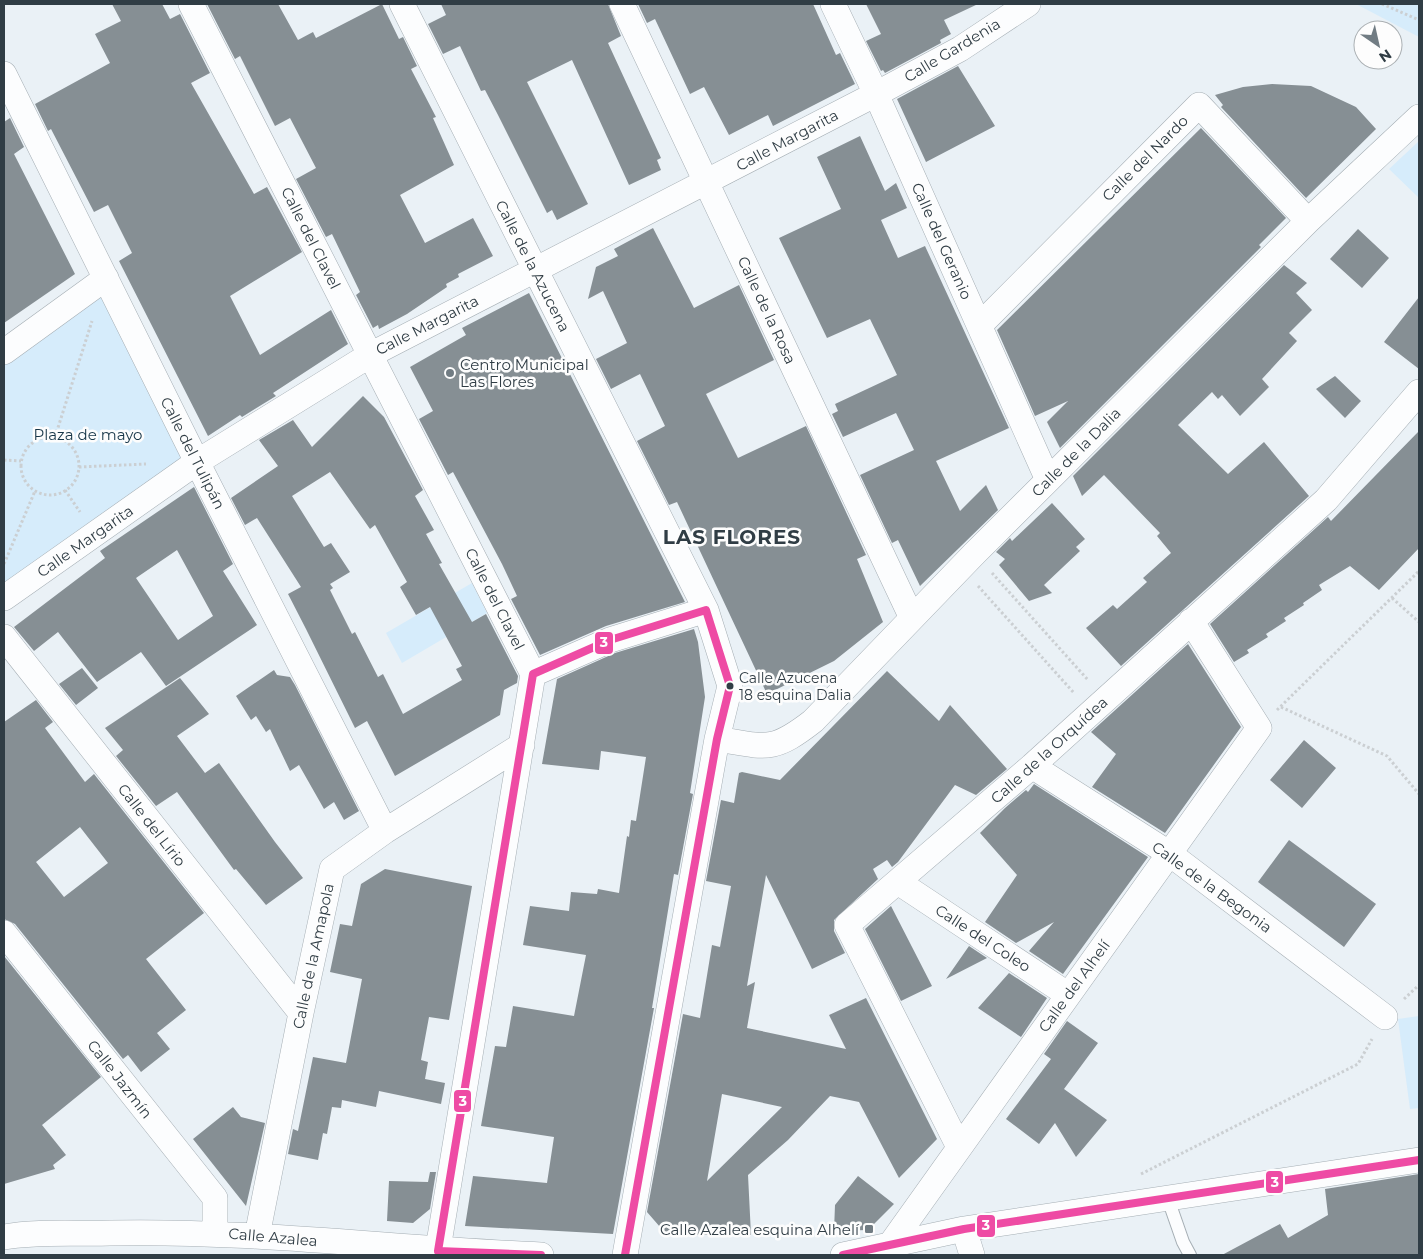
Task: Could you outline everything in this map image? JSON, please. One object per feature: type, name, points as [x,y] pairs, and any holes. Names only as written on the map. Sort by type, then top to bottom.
[{"type":"street","name":"Calle del Clavel","points":[[191,4],[533,674]]},
{"type":"street","name":"Calle de la Azucena","points":[[402,4],[706,610],[730,686],[717,739],[625,1255]]},
{"type":"street","name":"Calle de la Rosa","points":[[622,4],[911,616]]},
{"type":"street","name":"Calle del Geranio","points":[[832,4],[876,94],[1048,480]]},
{"type":"street","name":"Calle Gardenia","points":[[876,94],[960,48],[1028,4]]},
{"type":"street","name":"Calle del Tulipán","points":[[4,74],[197,462],[386,831]]},
{"type":"street","name":"Calle Margarita","points":[[4,598],[197,462],[370,355],[876,94]]},
{"type":"street","name":"Calle del Nardo","points":[[980,325],[1199,105],[1308,221]]},
{"type":"street","name":"Calle de la Dalia","points":[[717,739],[766,747],[791,738],[813,721],[911,616],[967,560],[1308,221],[1419,117]]},
{"type":"street","points":[[4,352],[106,278]]},
{"type":"street","name":"Calle de la Orquídea","points":[[959,1147],[847,925],[1032,766],[1326,500],[1419,392]]},
{"type":"street","points":[[438,1253],[533,674],[610,640],[706,610]]},
{"type":"street","points":[[1192,621],[1259,728]]},
{"type":"street","name":"Calle del Lírio","points":[[4,637],[301,1013]]},
{"type":"street","name":"Calle del Alhelí","points":[[890,1245],[1067,994],[1170,854],[1259,728]]},
{"type":"street","name":"Calle de la Amapola","points":[[257,1236],[301,1013],[332,869],[386,831],[522,745]]},
{"type":"street","name":"Calle de la Begonia","points":[[1032,766],[1170,854],[1385,1017]]},
{"type":"street","name":"Calle del Coleo","points":[[898,882],[1067,994]]},
{"type":"street","name":"Calle Jazmín","points":[[4,933],[215,1198],[215,1233]]},
{"type":"street","points":[[843,1255],[964,1229],[1419,1160]]},
{"type":"street","points":[[964,1229],[972,1255]]},
{"type":"street","name":"Calle Azalea","points":[[6,1233],[215,1233],[438,1253],[541,1255]]},
{"type":"lane","points":[[1168,1199],[1183,1242],[1190,1255]]},
{"type":"path","points":[[1382,4],[1419,20]]},
{"type":"path","points":[[55,437],[106,278]]},
{"type":"path","points":[[44,437],[55,437],[65,440],[73,447],[78,456],[79,467],[77,477],[70,487],[59,493],[47,495],[36,491],[27,483],[22,472],[21,461],[25,450],[34,442],[44,437]]},
{"type":"path","points":[[4,460],[21,461]]},
{"type":"path","points":[[79,467],[148,464]]},
{"type":"path","points":[[4,565],[36,491]]},
{"type":"path","points":[[967,560],[1099,705]]},
{"type":"path","points":[[967,560],[1099,705]]},
{"type":"path","points":[[1259,728],[1419,571]]},
{"type":"path","points":[[1392,598],[1419,622]]},
{"type":"path","points":[[1281,707],[1387,756],[1419,794]]},
{"type":"path","points":[[1129,1204],[1129,1180],[1358,1064],[1385,1017],[1419,985]]},
{"type":"green space","points":[[1356,4],[1419,4],[1419,37],[1403,29],[1403,20],[1387,20]]},
{"type":"green space","points":[[1419,141],[1419,198],[1389,169]]},
{"type":"green space","name":"Plaza de mayo","points":[[106,278],[197,462],[4,598],[4,352]]},
{"type":"green space","points":[[472,583],[487,613],[402,663],[386,633]]},
{"type":"green space","points":[[1419,1016],[1419,1108],[1410,1109],[1398,1019]]},
{"type":"building","points":[[112,4],[162,4],[170,19],[180,14],[210,73],[191,83],[254,194],[267,187],[302,252],[230,296],[260,355],[331,310],[348,344],[273,393],[276,396],[242,417],[240,415],[208,436],[119,261],[132,253],[108,205],[94,212],[51,129],[48,131],[35,104],[110,63],[95,34],[121,21]]},
{"type":"building","points":[[207,4],[278,4],[298,40],[313,32],[316,38],[382,4],[399,39],[403,37],[417,66],[411,69],[436,117],[433,118],[454,165],[400,195],[425,243],[473,218],[493,256],[458,274],[459,277],[446,284],[447,287],[407,314],[379,329],[378,325],[373,328],[356,295],[360,292],[332,234],[326,237],[296,179],[316,168],[290,118],[275,126],[240,56],[235,59]]},
{"type":"building","points":[[441,4],[608,4],[621,36],[608,43],[661,158],[657,160],[661,170],[629,185],[572,60],[527,82],[588,204],[557,220],[552,210],[547,213],[485,90],[481,91],[460,46],[443,54],[428,24],[446,15]]},
{"type":"building","points":[[638,4],[813,4],[836,55],[840,53],[855,84],[773,126],[768,115],[729,135],[704,87],[690,94],[655,19],[647,23]]},
{"type":"building","points":[[866,4],[978,4],[944,20],[951,34],[940,40],[941,43],[885,73],[883,70],[881,71],[866,41],[881,34]]},
{"type":"building","points":[[958,66],[995,126],[926,162],[897,99]]},
{"type":"building","points":[[1272,84],[1311,86],[1356,107],[1376,129],[1306,198],[1221,107],[1223,105],[1215,95],[1243,87]]},
{"type":"building","points":[[10,118],[24,147],[14,154],[75,274],[4,323],[4,122]]},
{"type":"building","points":[[1201,128],[1286,218],[1259,245],[1261,247],[1060,448],[1047,422],[1068,401],[1035,416],[997,330]]},
{"type":"building","points":[[860,136],[885,191],[896,183],[907,208],[881,220],[898,258],[925,246],[1009,428],[936,461],[960,511],[986,485],[998,510],[920,586],[898,540],[892,543],[860,475],[914,450],[896,413],[843,437],[832,414],[838,411],[835,404],[897,375],[870,319],[827,338],[779,238],[841,209],[817,157]]},
{"type":"building","points":[[653,228],[694,308],[739,285],[774,360],[706,394],[738,458],[806,426],[866,555],[857,559],[883,622],[834,661],[767,694],[677,502],[669,505],[637,441],[665,426],[640,374],[611,389],[596,359],[627,343],[603,291],[588,299],[596,267],[618,256],[614,249]]},
{"type":"building","points":[[1358,229],[1389,258],[1362,288],[1330,259]]},
{"type":"building","points":[[1284,265],[1307,283],[1296,293],[1312,310],[1289,333],[1297,341],[1262,379],[1269,387],[1240,416],[1222,395],[1218,399],[1212,392],[1178,425],[1228,474],[1264,442],[1309,496],[1121,666],[1086,628],[1113,605],[1117,609],[1147,582],[1143,578],[1171,553],[1157,536],[1160,533],[1104,475],[1082,496],[1073,476]]},
{"type":"building","points":[[529,293],[685,602],[606,626],[540,655],[511,599],[517,596],[502,564],[453,472],[448,475],[419,419],[433,411],[410,367],[466,335],[462,328]]},
{"type":"building","points":[[1419,297],[1419,369],[1384,342]]},
{"type":"building","points":[[1335,376],[1361,401],[1345,418],[1316,389]]},
{"type":"building","points":[[363,396],[384,417],[423,490],[415,496],[434,530],[426,534],[442,563],[439,564],[472,622],[486,614],[518,676],[517,683],[504,690],[500,715],[395,776],[367,721],[355,728],[288,594],[301,587],[257,518],[245,525],[231,498],[278,466],[259,440],[293,420],[312,447]],"holes":[[[330,472],[370,529],[375,525],[407,582],[400,587],[416,615],[430,607],[462,666],[456,669],[462,680],[403,714],[383,674],[378,677],[355,632],[352,634],[330,590],[333,588],[330,584],[350,572],[331,543],[324,547],[292,496]]]},
{"type":"building","points":[[1419,431],[1419,548],[1379,590],[1350,566],[1319,585],[1322,590],[1284,618],[1286,621],[1266,634],[1268,637],[1247,650],[1249,653],[1234,662],[1210,624],[1328,517],[1331,521]]},
{"type":"building","points":[[194,487],[233,564],[223,571],[257,625],[166,686],[141,652],[97,682],[58,632],[34,651],[14,627],[105,558],[100,551]],"holes":[[[177,550],[213,616],[178,640],[136,578]]]},
{"type":"building","points":[[1052,503],[1085,539],[1076,547],[1080,551],[1044,585],[1052,593],[1029,601],[999,565],[1005,559],[996,552],[1010,538],[1012,541]]},
{"type":"building","points":[[694,629],[698,642],[705,697],[690,793],[693,794],[678,875],[674,874],[652,1008],[654,1008],[613,1234],[465,1226],[473,1176],[547,1183],[554,1137],[481,1126],[495,1046],[506,1047],[513,1006],[574,1016],[586,955],[523,945],[530,906],[569,911],[571,892],[597,894],[598,889],[619,893],[627,836],[629,837],[631,820],[636,821],[646,757],[601,751],[599,770],[542,764],[557,679],[615,653]]},
{"type":"building","points":[[1188,644],[1241,727],[1165,833],[1092,787],[1116,754],[1091,732]]},
{"type":"building","points":[[82,668],[98,688],[76,705],[59,684]]},
{"type":"building","points":[[274,670],[277,675],[290,677],[295,685],[359,811],[344,820],[334,802],[324,809],[299,765],[290,771],[270,729],[266,732],[256,716],[251,720],[236,696]]},
{"type":"building","points":[[887,671],[939,721],[950,705],[1007,769],[976,795],[955,785],[898,862],[892,867],[887,860],[873,869],[878,879],[834,920],[834,931],[845,953],[812,969],[766,875],[747,986],[755,982],[747,1028],[846,1049],[829,1015],[866,998],[937,1139],[899,1178],[859,1102],[830,1096],[788,1140],[748,1175],[751,1235],[667,1235],[647,1212],[683,1014],[700,1018],[712,945],[720,947],[731,886],[706,881],[721,800],[734,803],[739,773],[780,780]],"holes":[[[722,1094],[782,1107],[707,1181]]]},
{"type":"building","points":[[180,678],[209,714],[177,736],[205,773],[219,763],[303,878],[266,905],[236,869],[234,870],[177,792],[156,806],[116,756],[123,750],[105,728]]},
{"type":"building","points":[[36,700],[53,722],[45,728],[85,782],[94,774],[204,913],[146,959],[186,1010],[157,1033],[170,1049],[141,1072],[128,1055],[123,1059],[15,924],[4,919],[4,722]],"holes":[[[80,827],[108,863],[64,897],[36,862]]]},
{"type":"building","points":[[1304,740],[1336,768],[1302,808],[1270,780]]},
{"type":"building","points":[[1034,784],[1148,857],[1063,974],[1029,951],[1054,922],[1016,943],[985,922],[1017,875],[980,833],[1026,790],[1028,792]]},
{"type":"building","points":[[1289,840],[1376,904],[1344,947],[1258,882]]},
{"type":"building","points":[[385,869],[472,886],[449,1020],[429,1017],[421,1060],[428,1062],[425,1079],[445,1083],[441,1104],[379,1091],[376,1107],[342,1100],[341,1108],[332,1107],[327,1134],[323,1133],[318,1160],[288,1154],[293,1129],[298,1131],[313,1057],[346,1063],[362,979],[330,972],[340,924],[352,926],[361,884]]},
{"type":"building","points":[[891,906],[932,986],[901,1001],[865,929]]},
{"type":"building","points":[[969,946],[987,958],[946,979]]},
{"type":"building","points":[[4,956],[101,1077],[42,1125],[66,1155],[53,1165],[55,1169],[4,1184]]},
{"type":"building","points":[[1009,973],[1047,998],[1021,1037],[978,1008]]},
{"type":"building","points":[[1067,1021],[1098,1043],[1064,1089],[1107,1120],[1076,1157],[1055,1123],[1039,1144],[1006,1119],[1051,1059],[1044,1054]]},
{"type":"building","points":[[233,1107],[241,1117],[265,1123],[246,1206],[193,1139]]},
{"type":"building","points":[[430,1172],[436,1172],[430,1209],[413,1223],[387,1221],[389,1181],[428,1182]]},
{"type":"building","points":[[1419,1174],[1419,1255],[1222,1255],[1280,1224],[1288,1238],[1328,1215],[1325,1189]]},
{"type":"building","points":[[858,1176],[894,1204],[868,1230],[834,1231],[835,1205]]},
{"type":"transit line","name":"3","points":[[541,1255],[438,1251],[533,674],[610,640],[706,610],[730,686],[717,739],[625,1255]]},
{"type":"transit line","name":"3","points":[[843,1255],[964,1229],[1419,1160]]},
{"type":"place","name":"Centro Municipal Las Flores","points":[[450,373]]},
{"type":"place","name":"Calle Azucena 18 esquina Dalia","points":[[730,686]]},
{"type":"place","name":"Calle Azalea esquina Alhelí","points":[[869,1229]]},
{"type":"district","name":"LAS FLORES","points":[[732,537]]}]
